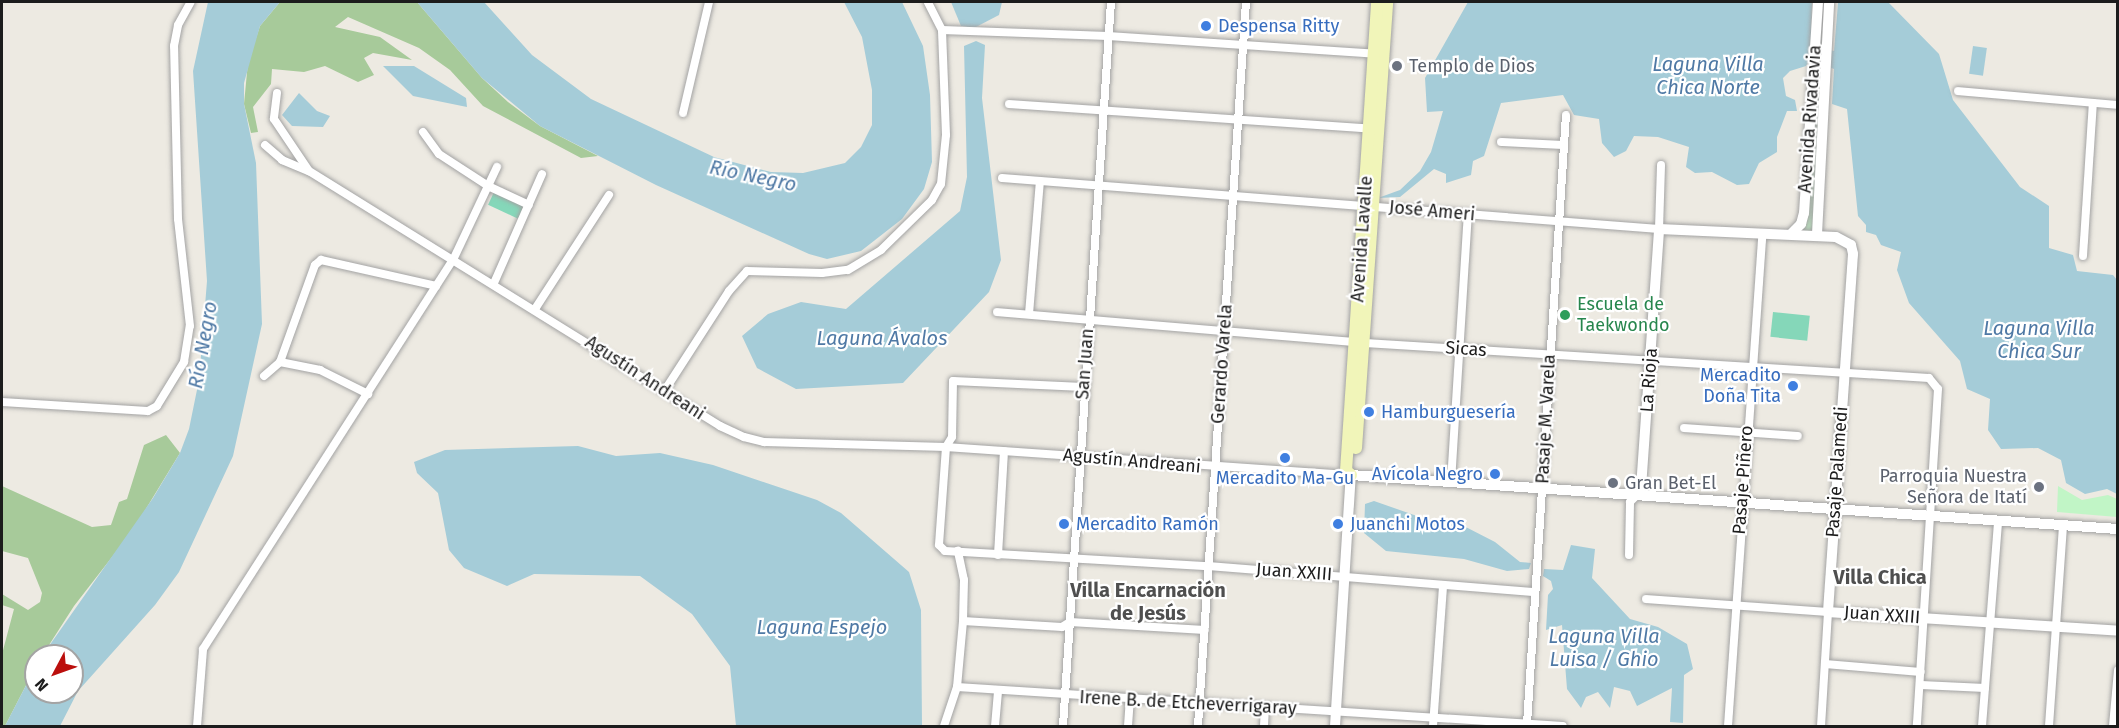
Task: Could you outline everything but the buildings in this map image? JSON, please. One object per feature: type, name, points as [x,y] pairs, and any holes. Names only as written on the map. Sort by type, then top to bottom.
[{"type":"main road","name":"Avenida Lavalle","points":[[1377,2],[1379,54]]},
{"type":"main road","name":"Avenida Lavalle","points":[[1351,475],[1346,471],[1360,342],[1379,54],[1387,2]]},
{"type":"street","points":[[2,402],[148,411],[162,397],[184,362],[190,326],[178,219],[174,46],[178,25],[191,2]]},
{"type":"street","points":[[683,113],[709,2]]},
{"type":"street","points":[[665,390],[729,291],[747,271],[822,273],[848,270],[881,250],[932,200],[940,184],[946,135],[942,30],[928,2]]},
{"type":"street","name":"San Juan","points":[[1063,726],[1078,456],[1111,2]]},
{"type":"street","name":"Gerardo Varela","points":[[1198,726],[1246,2]]},
{"type":"street","name":"Avenida Rivadavia","points":[[1816,234],[1823,73],[1818,2]]},
{"type":"street","name":"Avenida Rivadavia","points":[[1792,233],[1801,224],[1804,213],[1813,68],[1821,43],[1829,2]]},
{"type":"street","points":[[942,30],[1108,36],[1379,54]]},
{"type":"street","points":[[1958,91],[2118,105]]},
{"type":"street","name":"Agustín Andreani","points":[[277,93],[274,119],[309,171],[494,283],[720,426],[764,442],[946,447],[1216,468],[1742,501],[2118,529]]},
{"type":"street","points":[[2083,256],[2093,103]]},
{"type":"street","points":[[1009,104],[1374,129]]},
{"type":"street","name":"Pasaje M. Varela","points":[[1527,724],[1566,115]]},
{"type":"street","points":[[423,132],[439,154],[488,186],[530,205]]},
{"type":"street","points":[[1501,142],[1564,146]]},
{"type":"street","points":[[265,145],[282,160],[309,171]]},
{"type":"street","name":"La Rioja","points":[[1629,555],[1630,502],[1641,488],[1651,360],[1661,165]]},
{"type":"street","points":[[197,726],[203,649],[453,260],[497,167]]},
{"type":"street","points":[[494,283],[542,174]]},
{"type":"street","name":"José Ameri","points":[[1002,178],[1659,229],[1816,234],[1845,240],[1851,245],[1853,254]]},
{"type":"street","points":[[1029,314],[1040,181]]},
{"type":"street","points":[[535,309],[609,195]]},
{"type":"street","points":[[1451,482],[1468,214]]},
{"type":"street","name":"Pasaje Piñero","points":[[1728,726],[1746,430],[1762,234]]},
{"type":"street","name":"Pasaje Palamedi","points":[[1821,726],[1853,254]]},
{"type":"street","points":[[264,376],[280,362],[315,265],[326,258],[436,286]]},
{"type":"street","name":"Sicas","points":[[998,312],[1360,342],[1752,366],[1935,381],[1938,389],[1930,514]]},
{"type":"street","points":[[280,362],[321,370],[368,394]]},
{"type":"street","points":[[946,447],[952,438],[953,381],[1083,387]]},
{"type":"street","points":[[1684,428],[1746,430],[1798,436]]},
{"type":"street","name":"Juan XXIII","points":[[946,447],[939,545],[945,550],[1209,566],[1535,592]]},
{"type":"street","points":[[998,555],[1004,451]]},
{"type":"street","name":"Avenida Lavalle","points":[[1335,726],[1347,576],[1351,475]]},
{"type":"street","points":[[1917,726],[1930,514]]},
{"type":"street","points":[[1983,726],[1998,521]]},
{"type":"street","points":[[2049,726],[2063,525]]},
{"type":"street","points":[[944,726],[957,687],[963,621],[964,580],[958,551]]},
{"type":"street","points":[[1434,722],[1443,585]]},
{"type":"street","name":"Juan XXIII","points":[[1646,598],[2118,631]]},
{"type":"street","points":[[963,621],[1062,627],[1070,622],[1205,630]]},
{"type":"street","points":[[1825,664],[1921,672]]},
{"type":"street","points":[[2113,726],[2118,670]]},
{"type":"street","points":[[1921,685],[1985,688]]},
{"type":"street","name":"Irene B. de Etcheverrigaray","points":[[957,687],[998,692],[1130,698],[1336,712],[1434,722],[1563,726]]},
{"type":"street","points":[[995,726],[998,692]]},
{"type":"street","points":[[1128,726],[1130,698]]},
{"type":"street","points":[[1264,726],[1265,707]]},
{"type":"green space","points":[[280,2],[417,2],[482,78],[508,102],[540,126],[598,156],[581,158],[483,106],[450,70],[419,48],[348,17],[335,27],[380,37],[412,60],[373,53],[364,58],[374,75],[358,82],[325,66],[304,72],[272,69],[271,84],[253,107],[258,132],[251,133],[244,104],[248,62],[260,26]]},
{"type":"green space","points":[[1820,2],[1826,2],[1813,229],[1808,232],[1802,230],[1807,220]]},
{"type":"green space","points":[[494,192],[524,206],[518,219],[488,205]]},
{"type":"green space","points":[[1773,312],[1810,316],[1807,341],[1770,337]]},
{"type":"green space","points":[[166,435],[180,453],[133,530],[74,606],[50,644],[24,644],[24,689],[5,726],[2,726],[2,654],[14,609],[2,605],[2,594],[28,610],[40,602],[42,593],[28,558],[2,551],[2,486],[92,527],[111,525],[119,502],[127,499],[144,445]]},
{"type":"green space","points":[[2058,486],[2082,500],[2108,495],[2117,499],[2117,517],[2057,512]]},
{"type":"water","name":"Río Negro","points":[[208,2],[280,2],[260,26],[244,83],[244,104],[256,163],[262,324],[233,456],[179,572],[155,605],[84,684],[84,644],[50,644],[153,498],[180,453],[189,429],[199,380],[207,281],[193,71]]},
{"type":"water","name":"Río Negro","points":[[417,2],[484,2],[532,55],[591,99],[714,157],[771,172],[803,173],[845,163],[861,147],[872,125],[872,90],[862,37],[844,2],[902,2],[923,46],[930,95],[932,162],[924,189],[902,219],[861,251],[827,259],[809,254],[656,185],[540,126],[482,78]]},
{"type":"water","points":[[951,2],[1002,2],[999,15],[974,28],[961,26]]},
{"type":"water","points":[[1468,2],[1812,2],[1811,45],[1834,51],[1838,3],[1888,2],[1939,54],[1953,100],[2020,187],[2049,206],[2049,248],[2073,255],[2077,271],[2113,275],[2117,280],[2117,494],[2107,489],[2085,494],[2066,483],[2061,460],[2038,448],[2001,449],[1988,430],[1990,399],[1967,389],[1960,361],[1909,303],[1897,270],[1901,252],[1881,245],[1876,235],[1866,232],[1866,225],[1858,216],[1847,109],[1832,104],[1834,69],[1810,60],[1806,66],[1790,71],[1783,78],[1786,96],[1795,100],[1797,111],[1787,111],[1777,137],[1777,152],[1759,163],[1749,184],[1737,185],[1712,172],[1695,173],[1686,167],[1689,147],[1658,137],[1634,136],[1626,151],[1614,157],[1602,143],[1599,119],[1574,115],[1563,95],[1501,103],[1484,156],[1473,161],[1471,175],[1446,183],[1446,174],[1434,169],[1400,197],[1378,198],[1400,190],[1420,171],[1431,152],[1443,111],[1427,112],[1425,78]]},
{"type":"water","name":"Laguna Ávalos","points":[[976,41],[985,45],[982,98],[1001,260],[989,292],[903,383],[796,389],[757,368],[742,336],[768,314],[801,302],[846,309],[960,211],[967,177],[964,46]]},
{"type":"water","points":[[1973,46],[1987,48],[1983,76],[1969,74]]},
{"type":"water","points":[[383,66],[414,66],[466,98],[467,107],[413,96]]},
{"type":"water","points":[[299,93],[317,111],[330,116],[323,127],[292,126],[282,115]]},
{"type":"water","name":"Laguna Espejo","points":[[578,446],[616,456],[660,453],[713,465],[817,500],[841,513],[909,572],[921,610],[922,726],[736,726],[730,666],[692,614],[640,576],[534,574],[507,586],[464,568],[449,550],[438,493],[417,473],[414,462],[445,450]]},
{"type":"water","points":[[1374,501],[1437,523],[1456,522],[1495,542],[1520,562],[1531,563],[1529,569],[1507,571],[1464,559],[1386,551],[1364,533],[1365,504]]},
{"type":"water","name":"Laguna Villa Luisa / Ghio","points":[[1571,545],[1595,549],[1592,578],[1630,619],[1658,627],[1687,644],[1693,669],[1684,675],[1683,723],[1670,722],[1672,688],[1637,706],[1630,691],[1614,687],[1610,708],[1598,692],[1586,697],[1581,708],[1567,689],[1562,625],[1546,630],[1548,595],[1553,589],[1551,581],[1543,576],[1544,569],[1563,570]]},
{"type":"water","points":[[24,689],[24,704],[71,704],[60,726],[5,726]]},
{"type":"place","name":"Despensa Ritty","points":[[1206,26]]},
{"type":"place","name":"Templo de Dios","points":[[1397,66]]},
{"type":"place","name":"Escuela de Taekwondo","points":[[1565,315]]},
{"type":"place","name":"Mercadito Doña Tita","points":[[1793,386]]},
{"type":"place","name":"Hamburguesería","points":[[1369,412]]},
{"type":"place","name":"Mercadito Ma-Gu","points":[[1285,458]]},
{"type":"place","name":"Avícola Negro","points":[[1495,474]]},
{"type":"place","name":"Gran Bet-El","points":[[1613,483]]},
{"type":"place","name":"Parroquia Nuestra Señora de Itatí","points":[[2039,487]]},
{"type":"place","name":"Mercadito Ramón","points":[[1064,524]]},
{"type":"place","name":"Juanchi Motos","points":[[1338,524]]},
{"type":"district","name":"Villa Chica","points":[[1880,577]]},
{"type":"district","name":"Villa Encarnación de Jesús","points":[[1148,602]]},
{"type":"water label","name":"Laguna Villa Chica Norte","points":[[1708,76]]},
{"type":"water label","name":"Laguna Villa Chica Sur","points":[[2039,340]]}]
